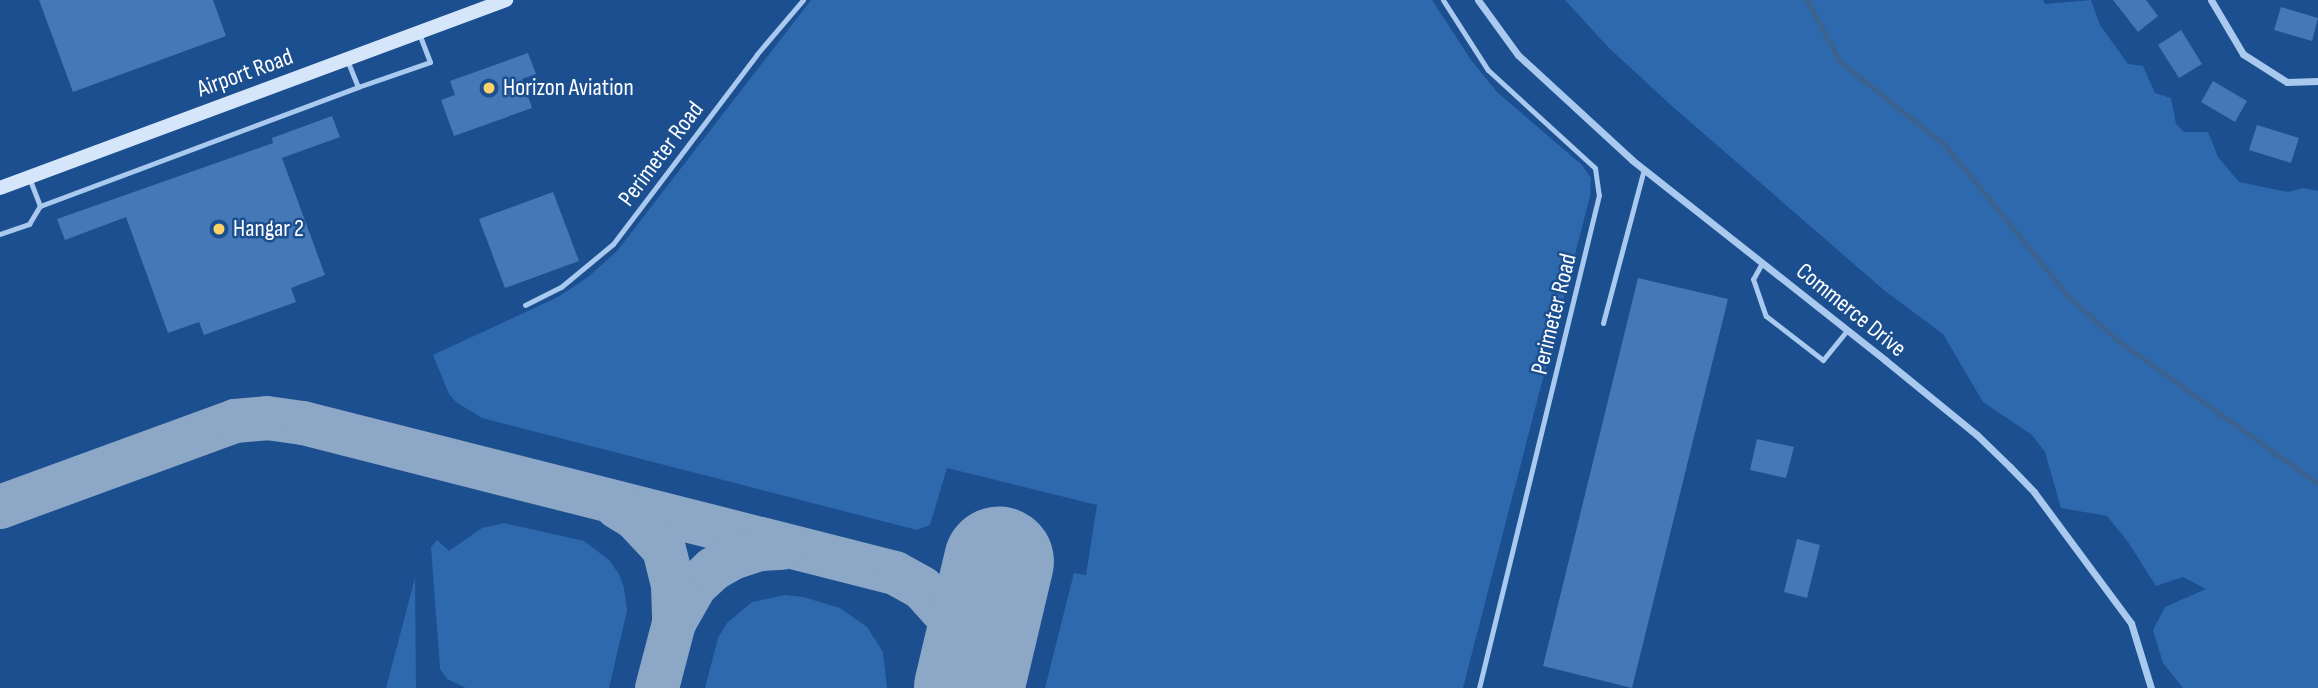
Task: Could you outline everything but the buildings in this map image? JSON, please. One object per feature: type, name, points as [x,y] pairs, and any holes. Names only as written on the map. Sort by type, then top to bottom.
[{"type":"main road","name":"Airport Road","points":[[0,188],[506,0]]},
{"type":"street","name":"Commerce Drive","points":[[1478,0],[1518,55],[1644,169],[1977,435],[2034,492],[2131,623],[2151,688]]},
{"type":"street","points":[[2211,0],[2243,54],[2287,82],[2318,81]]},
{"type":"lane","name":"Perimeter Road","points":[[525,305],[561,287],[613,244],[757,54],[803,0]]},
{"type":"lane","name":"Perimeter Road","points":[[1443,0],[1488,70],[1595,168],[1599,195],[1479,688]]},
{"type":"lane","points":[[0,234],[29,224],[40,206],[430,62],[419,33]]},
{"type":"lane","points":[[347,59],[358,87]]},
{"type":"lane","points":[[1603,323],[1644,169]]},
{"type":"lane","points":[[29,177],[40,206]]},
{"type":"lane","points":[[1762,263],[1753,279],[1766,316],[1823,360],[1847,330]]},
{"type":"shaded area","points":[[811,0],[1432,0],[1471,60],[1497,92],[1582,165],[1591,178],[1590,196],[1463,688],[1045,688],[1074,573],[1086,575],[1097,505],[947,468],[930,525],[917,530],[482,418],[456,402],[449,394],[433,355],[558,297],[588,277],[617,251]]},
{"type":"shaded area","points":[[1565,0],[2043,0],[2045,4],[2091,0],[2100,25],[2128,64],[2143,66],[2155,93],[2171,98],[2176,124],[2184,132],[2208,132],[2218,157],[2239,182],[2288,192],[2303,188],[2318,191],[2318,688],[2183,688],[2163,663],[2153,630],[2165,607],[2206,589],[2183,577],[2156,586],[2128,542],[2107,516],[2061,508],[2045,452],[2032,435],[1983,402],[1943,334],[1885,291],[1673,107],[1609,48]]},
{"type":"shaded area","points":[[504,523],[584,541],[609,560],[619,574],[627,611],[609,688],[466,688],[447,679],[440,669],[431,547],[437,540],[449,551],[482,528]]},
{"type":"shaded area","points":[[415,578],[416,688],[386,688]]},
{"type":"shaded area","points":[[785,595],[803,597],[840,608],[867,627],[883,652],[887,688],[705,688],[718,638],[727,623],[752,602]]},
{"type":"waterway","points":[[1807,0],[1840,62],[1945,145],[2068,296],[2117,340],[2318,484]]},
{"type":"taxiway","points":[[0,507],[235,421],[267,418],[303,423],[895,573],[922,588],[946,615],[958,636],[973,674]]},
{"type":"taxiway","points":[[617,507],[635,518],[664,549],[673,586],[674,623]]},
{"type":"taxiway","points":[[657,688],[674,623],[695,586],[713,569],[735,557],[760,549],[782,548]]},
{"type":"runway","points":[[969,688],[999,561]]},
{"type":"place","name":"Horizon Aviation","points":[[489,88]]},
{"type":"place","name":"Hangar 2","points":[[219,229]]}]
